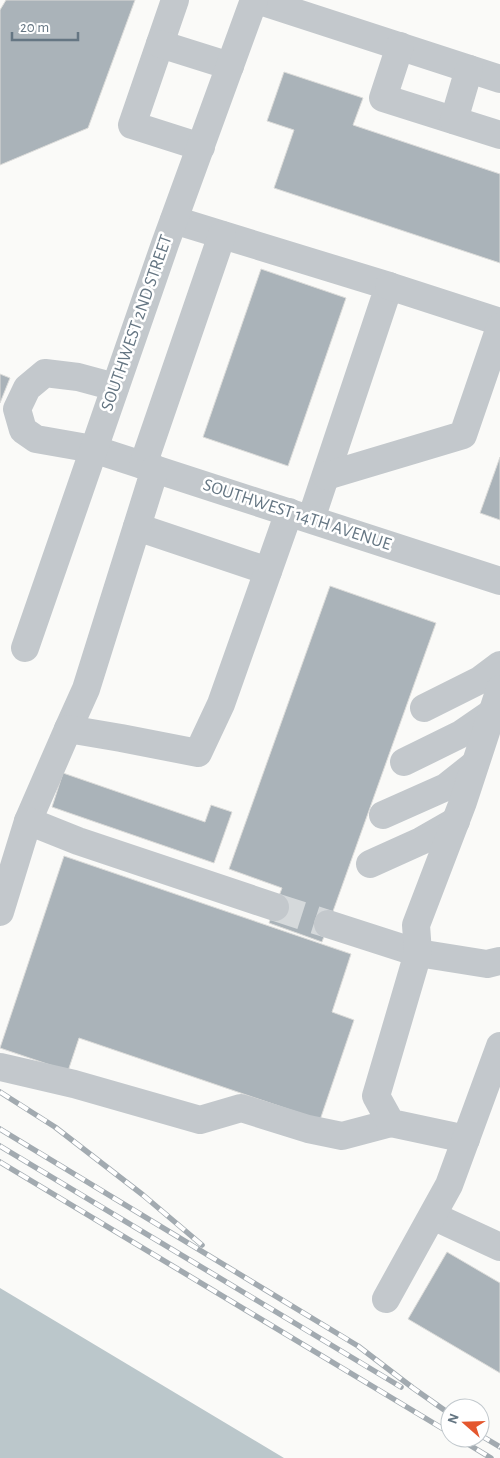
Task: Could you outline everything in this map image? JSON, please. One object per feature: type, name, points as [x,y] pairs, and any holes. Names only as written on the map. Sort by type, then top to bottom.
[{"type":"street","points":[[175,0],[132,125],[201,147]]},
{"type":"street","points":[[255,0],[500,79]]},
{"type":"street","name":"SOUTHWEST 2ND STREET","points":[[25,648],[174,220],[255,0]]},
{"type":"street","points":[[160,44],[230,66]]},
{"type":"street","points":[[400,46],[383,98],[500,135]]},
{"type":"street","points":[[454,120],[469,69]]},
{"type":"street","points":[[174,220],[500,322]]},
{"type":"street","points":[[0,912],[28,821],[86,689],[137,527],[149,467],[222,235]]},
{"type":"street","points":[[68,729],[198,754],[221,704],[268,571],[326,476],[389,286]]},
{"type":"street","points":[[326,476],[463,435],[500,327]]},
{"type":"street","name":"SOUTHWEST 14TH AVENUE","points":[[115,387],[78,377],[45,373],[27,388],[17,409],[23,430],[36,439],[93,449],[500,580]]},
{"type":"street","points":[[137,527],[268,571]]},
{"type":"street","points":[[424,708],[480,680],[500,665]]},
{"type":"street","points":[[404,762],[461,734],[496,700]]},
{"type":"street","points":[[392,1123],[376,1096],[418,953],[416,925],[456,821],[496,700]]},
{"type":"street","points":[[383,815],[446,787],[475,764]]},
{"type":"street","points":[[28,821],[78,841],[275,906]]},
{"type":"street","points":[[370,864],[421,841],[456,821]]},
{"type":"street","points":[[328,924],[418,953],[487,964],[500,960]]},
{"type":"street","points":[[386,1299],[449,1185],[500,1046]]},
{"type":"street","points":[[0,1067],[74,1084],[200,1120],[241,1108],[308,1129],[342,1136],[392,1123],[466,1140]]},
{"type":"street","points":[[433,1216],[500,1247]]},
{"type":"shaded area","points":[[0,1288],[284,1458],[0,1458]]},
{"type":"building","points":[[6,0],[135,0],[88,128],[0,165],[0,10]]},
{"type":"building","points":[[284,72],[363,98],[353,125],[500,174],[500,263],[274,188],[294,130],[267,121]]},
{"type":"building","points":[[261,269],[346,298],[288,466],[203,437]]},
{"type":"building","points":[[0,374],[10,378],[0,403]]},
{"type":"building","points":[[500,457],[500,520],[480,513]]},
{"type":"building","points":[[330,586],[436,623],[322,942],[269,923],[282,888],[229,869]]},
{"type":"building","points":[[63,773],[205,822],[211,805],[232,812],[214,863],[52,807]]},
{"type":"building","points":[[64,856],[351,954],[332,1012],[354,1020],[320,1120],[79,1038],[68,1071],[0,1048]]},
{"type":"building","points":[[447,1252],[500,1283],[500,1373],[408,1319]]},
{"type":"tunnel","points":[[275,907],[328,924]]},
{"type":"railway","points":[[0,1092],[55,1127],[143,1195],[202,1245]]},
{"type":"railway","points":[[0,1129],[358,1346],[440,1407]]},
{"type":"railway","points":[[0,1146],[401,1387]]},
{"type":"railway","points":[[0,1162],[440,1427]]},
{"type":"railway","points":[[490,1441],[500,1447]]},
{"type":"railway","points":[[474,1448],[491,1458]]}]
